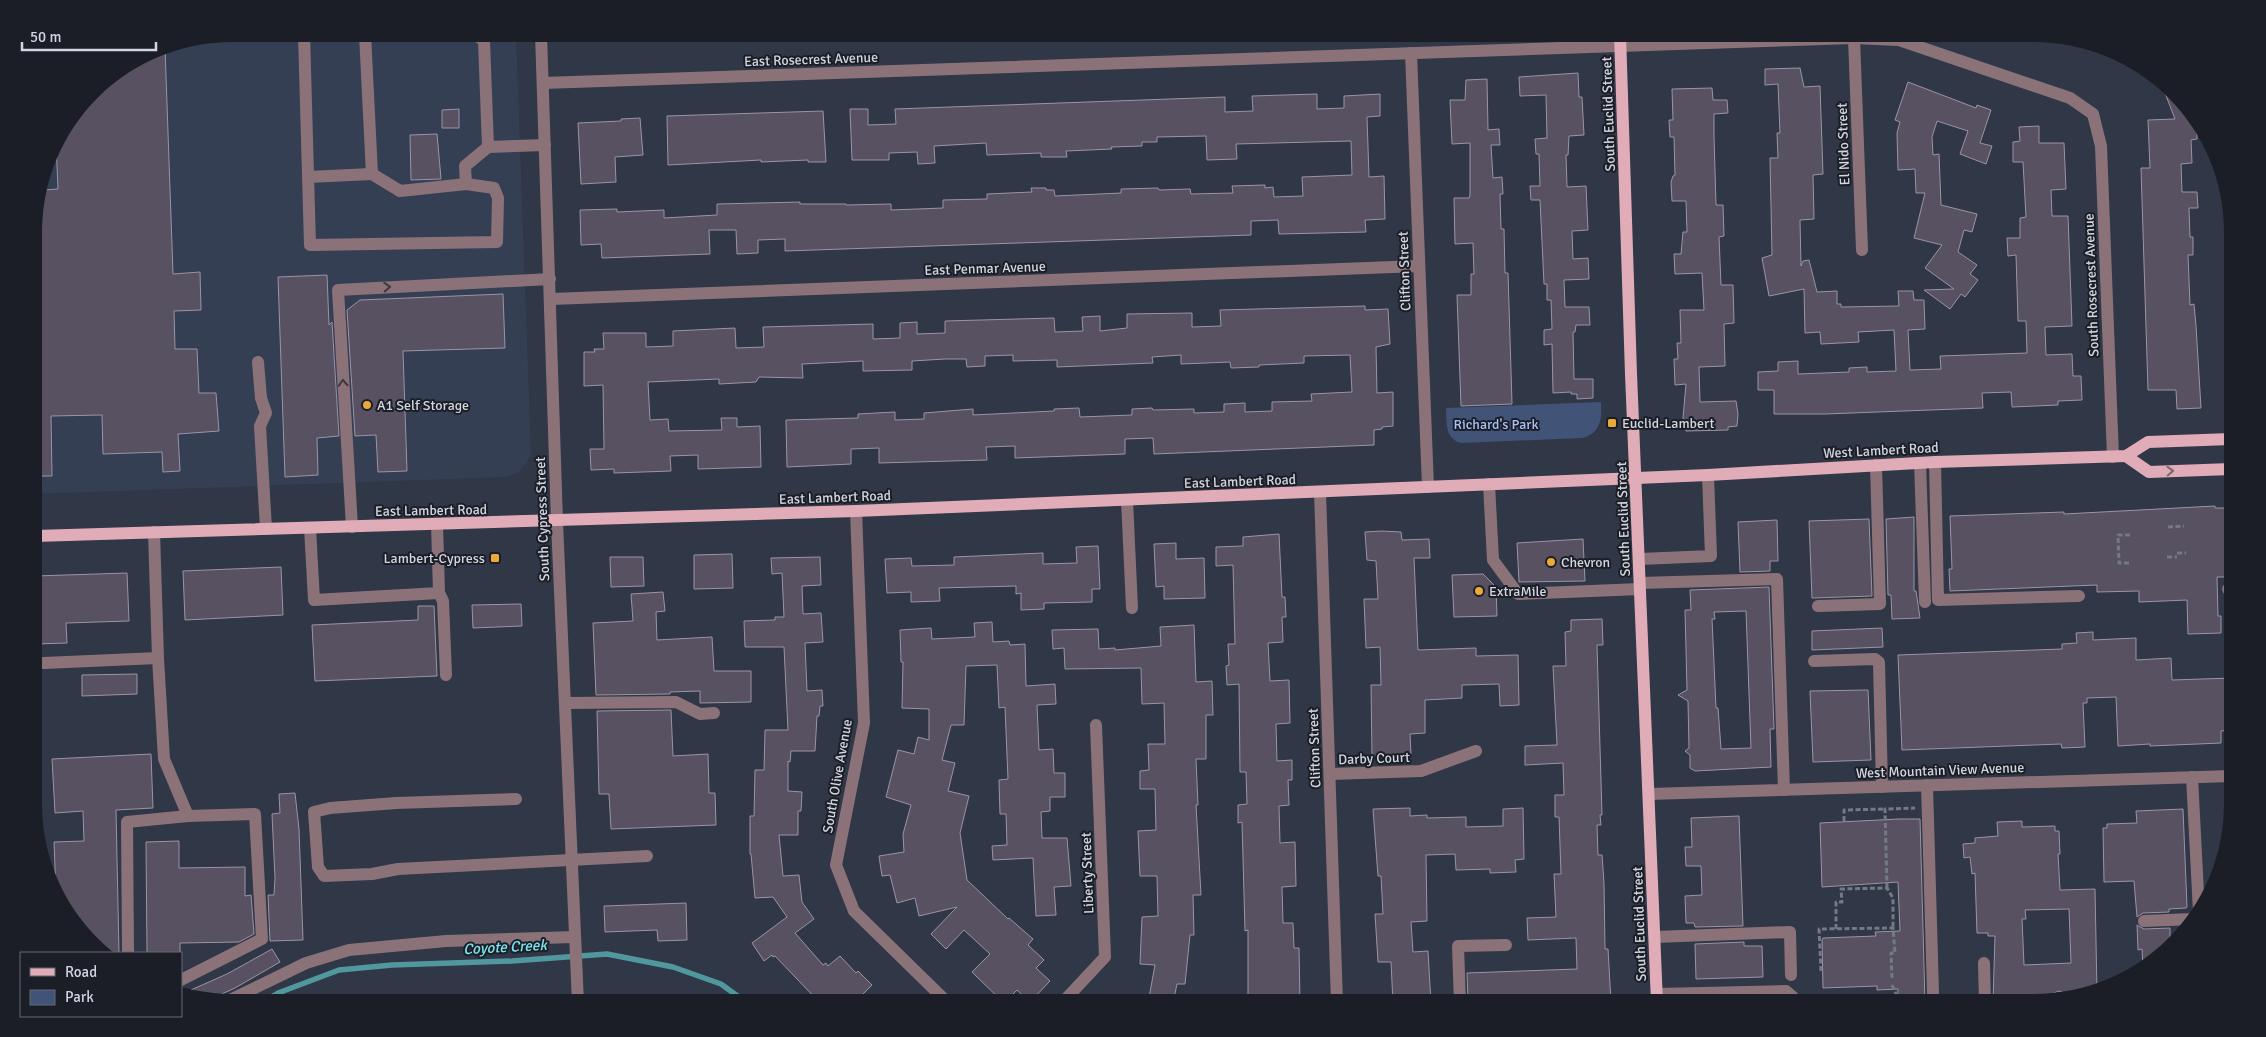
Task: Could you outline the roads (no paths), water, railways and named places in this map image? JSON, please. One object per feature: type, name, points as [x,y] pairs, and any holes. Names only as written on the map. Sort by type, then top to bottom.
[{"type":"main road","name":"South Euclid Street","points":[[1620,42],[1657,994]]},
{"type":"main road","name":"West Lambert Road","points":[[1637,478],[1935,462],[2113,457],[2126,456],[2148,442],[2224,439]]},
{"type":"main road","points":[[2126,456],[2149,472],[2224,469]]},
{"type":"main road","name":"East Lambert Road","points":[[42,536],[557,522],[1637,478]]},
{"type":"street","points":[[304,42],[308,177],[310,245],[497,242],[498,198],[494,188],[466,184],[400,192],[372,174],[308,177]]},
{"type":"street","points":[[365,42],[372,174]]},
{"type":"street","points":[[484,42],[488,147]]},
{"type":"street","name":"South Cypress Street","points":[[541,42],[557,522],[578,994]]},
{"type":"street","name":"East Rosecrest Avenue","points":[[543,83],[1411,53],[1588,42]]},
{"type":"street","name":"El Nido Street","points":[[1854,42],[1862,250]]},
{"type":"street","name":"East Rosecrest Avenue","points":[[1905,42],[2070,98],[2093,114]]},
{"type":"street","name":"Clifton Street","points":[[1411,53],[1428,487]]},
{"type":"street","name":"South Rosecrest Avenue","points":[[2093,114],[2101,146],[2113,457]]},
{"type":"street","points":[[466,184],[465,166],[488,147],[545,145]]},
{"type":"street","name":"East Penmar Avenue","points":[[551,299],[1419,266]]},
{"type":"street","points":[[352,527],[338,290],[550,279]]},
{"type":"street","points":[[258,362],[261,398],[266,413],[260,426],[266,529]]},
{"type":"street","points":[[1935,462],[1938,600],[2078,596]]},
{"type":"street","points":[[1920,463],[1925,602]]},
{"type":"street","points":[[1818,606],[1880,604],[1876,465]]},
{"type":"street","points":[[1640,559],[1711,556],[1708,475]]},
{"type":"street","points":[[1489,484],[1492,560],[1518,594],[1777,579],[1784,790]]},
{"type":"street","name":"Clifton Street","points":[[1320,492],[1337,994]]},
{"type":"street","points":[[1127,500],[1132,608]]},
{"type":"street","name":"South Olive Avenue","points":[[856,511],[864,723],[836,865],[854,911],[939,994]]},
{"type":"street","points":[[437,524],[439,593],[443,601],[446,675]]},
{"type":"street","points":[[310,528],[314,600],[439,593]]},
{"type":"street","points":[[154,532],[158,658],[164,759],[188,816]]},
{"type":"street","points":[[44,663],[158,658]]},
{"type":"street","points":[[1814,661],[1875,659],[1879,662],[1882,787]]},
{"type":"street","points":[[565,703],[676,702],[700,714],[714,713]]},
{"type":"street","name":"Liberty Street","points":[[1070,994],[1104,957],[1096,725]]},
{"type":"street","name":"Darby Court","points":[[1330,774],[1421,771],[1476,751]]},
{"type":"street","name":"West Mountain View Avenue","points":[[1649,794],[2224,776]]},
{"type":"street","points":[[2192,778],[2197,900]]},
{"type":"street","points":[[1927,786],[1933,993]]},
{"type":"street","points":[[516,799],[396,803],[330,808],[314,812],[318,867],[324,876],[372,874],[398,869],[647,856]]},
{"type":"street","points":[[128,952],[127,822],[188,816],[255,814],[262,939],[182,979]]},
{"type":"street","points":[[2144,921],[2184,919]]},
{"type":"street","points":[[1655,937],[1790,932],[1791,975]]},
{"type":"street","points":[[242,994],[306,963],[349,950],[446,941],[576,943]]},
{"type":"street","points":[[1460,994],[1458,946],[1506,945]]},
{"type":"street","points":[[1984,963],[1985,994]]},
{"type":"street","points":[[1738,994],[1786,991],[1790,994]]},
{"type":"waterway","name":"Coyote Creek","points":[[276,994],[339,970],[392,965],[512,961],[607,954],[673,967],[721,984],[735,994]]},
{"type":"place","name":"A1 Self Storage","points":[[367,405]]},
{"type":"place","name":"Euclid-Lambert","points":[[1612,423]]},
{"type":"place","name":"Lambert-Cypress","points":[[495,558]]},
{"type":"place","name":"Chevron","points":[[1551,562]]},
{"type":"place","name":"ExtraMile","points":[[1479,591]]},
{"type":"park label","name":"Richard's Park","points":[[1496,424]]}]
